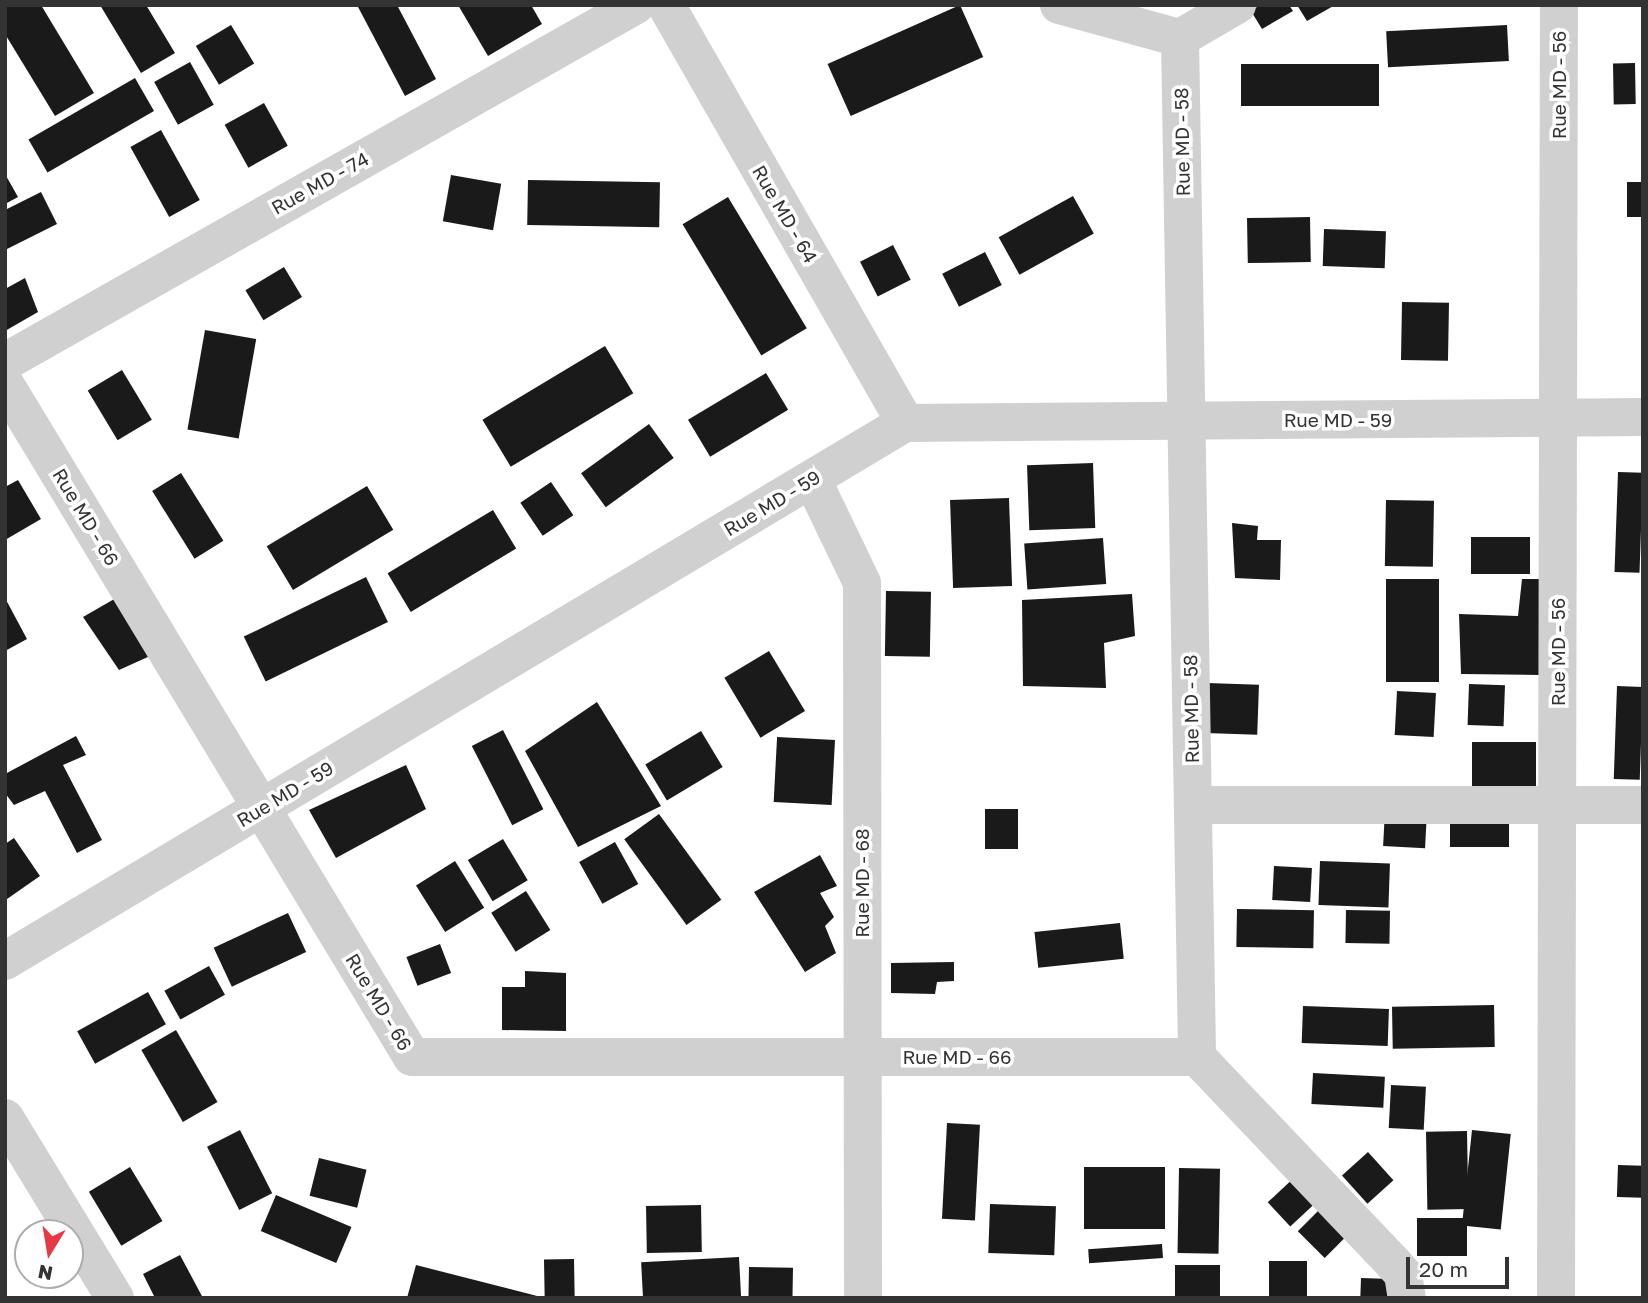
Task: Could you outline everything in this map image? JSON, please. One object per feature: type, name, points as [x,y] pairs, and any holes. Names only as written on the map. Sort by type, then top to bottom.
[{"type":"street","name":"Rue MD - 74","points":[[5,362],[636,5]]},
{"type":"street","name":"Rue MD - 64","points":[[666,5],[905,424]]},
{"type":"street","points":[[1059,5],[1180,38],[1237,5]]},
{"type":"street","name":"Rue MD - 56","points":[[1556,1298],[1559,5]]},
{"type":"street","name":"Rue MD - 58","points":[[1180,38],[1196,1057]]},
{"type":"street","name":"Rue MD - 66","points":[[5,384],[412,1057],[1196,1057]]},
{"type":"street","name":"Rue MD - 59","points":[[5,961],[905,424],[1643,417]]},
{"type":"street","name":"Rue MD - 68","points":[[812,479],[862,583],[863,1298]]},
{"type":"street","points":[[1193,805],[1643,805]]},
{"type":"street","points":[[1196,1057],[1394,1264],[1408,1286],[1407,1298]]},
{"type":"street","points":[[5,1118],[115,1298]]},
{"type":"building","points":[[5,5],[41,5],[94,93],[55,116],[5,34]]},
{"type":"building","points":[[100,5],[146,5],[175,53],[141,73]]},
{"type":"building","points":[[357,5],[397,5],[436,79],[405,96]]},
{"type":"building","points":[[458,5],[531,5],[542,24],[488,56]]},
{"type":"building","points":[[960,5],[983,57],[851,116],[828,64]]},
{"type":"building","points":[[1260,5],[1289,5],[1293,11],[1262,29],[1251,11]]},
{"type":"building","points":[[1297,5],[1335,5],[1307,21]]},
{"type":"building","points":[[231,25],[254,64],[219,85],[196,46]]},
{"type":"building","points":[[1507,25],[1509,61],[1388,67],[1386,31]]},
{"type":"building","points":[[190,62],[214,105],[178,125],[154,82]]},
{"type":"building","points":[[1613,63],[1635,63],[1636,104],[1614,104]]},
{"type":"building","points":[[1241,64],[1379,64],[1379,106],[1241,106]]},
{"type":"building","points":[[135,78],[154,111],[47,172],[28,140]]},
{"type":"building","points":[[264,103],[288,146],[248,168],[225,125]]},
{"type":"building","points":[[161,130],[200,200],[169,217],[130,147]]},
{"type":"building","points":[[5,174],[18,197],[5,204]]},
{"type":"building","points":[[451,175],[501,184],[493,230],[443,221]]},
{"type":"building","points":[[528,180],[660,182],[659,227],[527,225]]},
{"type":"building","points":[[1627,182],[1643,182],[1643,217],[1627,217]]},
{"type":"building","points":[[41,192],[57,224],[5,250],[5,210]]},
{"type":"building","points":[[1073,196],[1094,234],[1020,275],[999,237]]},
{"type":"building","points":[[728,197],[807,328],[761,355],[683,224]]},
{"type":"building","points":[[1310,217],[1311,262],[1248,263],[1247,218]]},
{"type":"building","points":[[1324,229],[1386,231],[1385,268],[1323,266]]},
{"type":"building","points":[[893,245],[911,280],[878,297],[860,262]]},
{"type":"building","points":[[985,252],[1002,285],[959,307],[942,274]]},
{"type":"building","points":[[284,267],[302,297],[263,320],[245,290]]},
{"type":"building","points":[[25,278],[38,312],[5,331],[5,289]]},
{"type":"building","points":[[1402,302],[1449,303],[1448,361],[1401,360]]},
{"type":"building","points":[[205,330],[256,339],[239,438],[187,429]]},
{"type":"building","points":[[605,346],[633,393],[511,467],[482,420]]},
{"type":"building","points":[[122,370],[152,420],[118,440],[88,391]]},
{"type":"building","points":[[766,373],[788,410],[710,457],[688,420]]},
{"type":"building","points":[[649,424],[674,458],[606,507],[581,473]]},
{"type":"building","points":[[1093,463],[1095,528],[1029,530],[1027,465]]},
{"type":"building","points":[[1618,472],[1643,473],[1639,573],[1615,572]]},
{"type":"building","points":[[181,473],[223,541],[195,559],[152,491]]},
{"type":"building","points":[[18,480],[41,519],[5,540],[5,487]]},
{"type":"building","points":[[551,482],[573,515],[543,536],[520,503]]},
{"type":"building","points":[[367,486],[393,530],[293,590],[267,546]]},
{"type":"building","points":[[1009,498],[1012,586],[953,588],[950,500]]},
{"type":"building","points":[[1386,500],[1434,501],[1433,567],[1385,566]]},
{"type":"building","points":[[493,510],[516,549],[411,612],[388,573]]},
{"type":"building","points":[[1232,523],[1258,526],[1257,540],[1281,540],[1280,580],[1235,578]]},
{"type":"building","points":[[1471,537],[1530,537],[1530,574],[1471,574]]},
{"type":"building","points":[[1103,538],[1106,584],[1027,589],[1024,544]]},
{"type":"building","points":[[366,577],[388,622],[266,682],[244,637]]},
{"type":"building","points":[[1386,579],[1439,579],[1439,682],[1386,682]]},
{"type":"building","points":[[1522,579],[1540,579],[1539,675],[1461,674],[1459,614],[1518,616]]},
{"type":"building","points":[[886,591],[931,592],[930,657],[885,656]]},
{"type":"building","points":[[123,594],[159,652],[119,670],[83,617]]},
{"type":"building","points":[[1132,594],[1135,636],[1104,643],[1106,688],[1023,686],[1022,600]]},
{"type":"building","points":[[5,598],[27,639],[5,651]]},
{"type":"building","points":[[769,651],[805,711],[760,738],[724,678]]},
{"type":"building","points":[[1207,683],[1259,685],[1257,735],[1205,733]]},
{"type":"building","points":[[1469,684],[1505,685],[1504,726],[1468,725]]},
{"type":"building","points":[[1617,686],[1643,687],[1640,780],[1614,779]]},
{"type":"building","points":[[1397,691],[1436,693],[1434,737],[1395,735]]},
{"type":"building","points":[[597,702],[661,806],[578,847],[525,751]]},
{"type":"building","points":[[503,730],[543,809],[512,825],[472,746]]},
{"type":"building","points":[[701,731],[723,767],[667,800],[645,764]]},
{"type":"building","points":[[76,736],[86,755],[63,765],[102,840],[77,853],[45,791],[14,805],[5,793],[5,774]]},
{"type":"building","points":[[777,737],[835,740],[832,805],[774,802]]},
{"type":"building","points":[[1472,742],[1536,742],[1536,786],[1472,786]]},
{"type":"building","points":[[406,765],[426,809],[336,858],[309,810]]},
{"type":"building","points":[[1450,808],[1509,808],[1509,847],[1450,847]]},
{"type":"building","points":[[985,809],[1018,809],[1018,849],[985,849]]},
{"type":"building","points":[[1385,810],[1427,812],[1425,848],[1383,846]]},
{"type":"building","points":[[659,814],[721,900],[687,925],[624,839]]},
{"type":"building","points":[[14,838],[40,876],[7,899],[5,844]]},
{"type":"building","points":[[503,839],[528,880],[493,901],[468,860]]},
{"type":"building","points":[[615,842],[638,884],[602,904],[579,862]]},
{"type":"building","points":[[820,855],[837,886],[820,893],[834,917],[825,926],[836,953],[805,972],[754,892]]},
{"type":"building","points":[[455,861],[484,908],[445,932],[416,885]]},
{"type":"building","points":[[1320,861],[1390,863],[1388,907],[1318,905]]},
{"type":"building","points":[[1274,866],[1312,868],[1310,902],[1272,900]]},
{"type":"building","points":[[526,891],[550,930],[516,952],[491,913]]},
{"type":"building","points":[[1237,909],[1314,910],[1313,948],[1236,947]]},
{"type":"building","points":[[1346,910],[1390,911],[1389,944],[1345,943]]},
{"type":"building","points":[[288,913],[306,952],[232,987],[214,948]]},
{"type":"building","points":[[1120,923],[1124,959],[1038,968],[1034,932]]},
{"type":"building","points":[[440,944],[451,973],[418,986],[406,957]]},
{"type":"building","points":[[954,962],[954,981],[937,982],[935,994],[891,993],[891,963]]},
{"type":"building","points":[[209,966],[225,995],[180,1020],[164,991]]},
{"type":"building","points":[[525,971],[566,973],[566,1031],[502,1030],[502,987],[525,987]]},
{"type":"building","points":[[148,992],[166,1024],[95,1064],[77,1031]]},
{"type":"building","points":[[1494,1005],[1495,1047],[1393,1049],[1392,1007]]},
{"type":"building","points":[[1303,1006],[1389,1009],[1388,1046],[1302,1043]]},
{"type":"building","points":[[176,1030],[218,1102],[183,1122],[141,1050]]},
{"type":"building","points":[[1313,1073],[1385,1077],[1383,1108],[1311,1104]]},
{"type":"building","points":[[1391,1085],[1426,1087],[1424,1130],[1389,1128]]},
{"type":"building","points":[[947,1123],[980,1125],[975,1221],[942,1219]]},
{"type":"building","points":[[240,1130],[272,1193],[239,1210],[207,1147]]},
{"type":"building","points":[[1472,1130],[1511,1134],[1501,1230],[1462,1225]]},
{"type":"building","points":[[1467,1131],[1468,1209],[1427,1210],[1426,1132]]},
{"type":"building","points":[[1368,1152],[1393,1180],[1367,1204],[1342,1175]]},
{"type":"building","points":[[319,1158],[367,1170],[357,1208],[310,1196]]},
{"type":"building","points":[[1618,1165],[1643,1166],[1642,1198],[1617,1197]]},
{"type":"building","points":[[130,1167],[162,1221],[121,1246],[89,1192]]},
{"type":"building","points":[[1084,1167],[1165,1167],[1165,1229],[1084,1229]]},
{"type":"building","points":[[1179,1168],[1220,1169],[1219,1254],[1178,1253]]},
{"type":"building","points":[[1297,1175],[1320,1199],[1290,1226],[1268,1202]]},
{"type":"building","points":[[276,1195],[351,1227],[336,1263],[261,1231]]},
{"type":"building","points":[[990,1204],[1056,1206],[1054,1255],[988,1253]]},
{"type":"building","points":[[701,1205],[702,1252],[647,1253],[646,1206]]},
{"type":"building","points":[[1324,1205],[1351,1232],[1325,1258],[1298,1231]]},
{"type":"building","points":[[1417,1218],[1467,1218],[1467,1256],[1417,1256]]},
{"type":"building","points":[[1162,1244],[1163,1258],[1089,1263],[1088,1249]]},
{"type":"building","points":[[180,1255],[203,1298],[155,1298],[143,1274]]},
{"type":"building","points":[[739,1257],[741,1296],[643,1298],[641,1262]]},
{"type":"building","points":[[574,1259],[575,1298],[545,1298],[544,1260]]},
{"type":"building","points":[[1269,1261],[1307,1261],[1307,1298],[1269,1298]]},
{"type":"building","points":[[416,1265],[541,1297],[541,1298],[407,1298]]},
{"type":"building","points":[[1175,1265],[1220,1265],[1220,1298],[1175,1298]]},
{"type":"building","points":[[749,1267],[793,1268],[792,1298],[748,1298]]},
{"type":"building","points":[[1361,1278],[1399,1279],[1398,1298],[1360,1298]]}]
